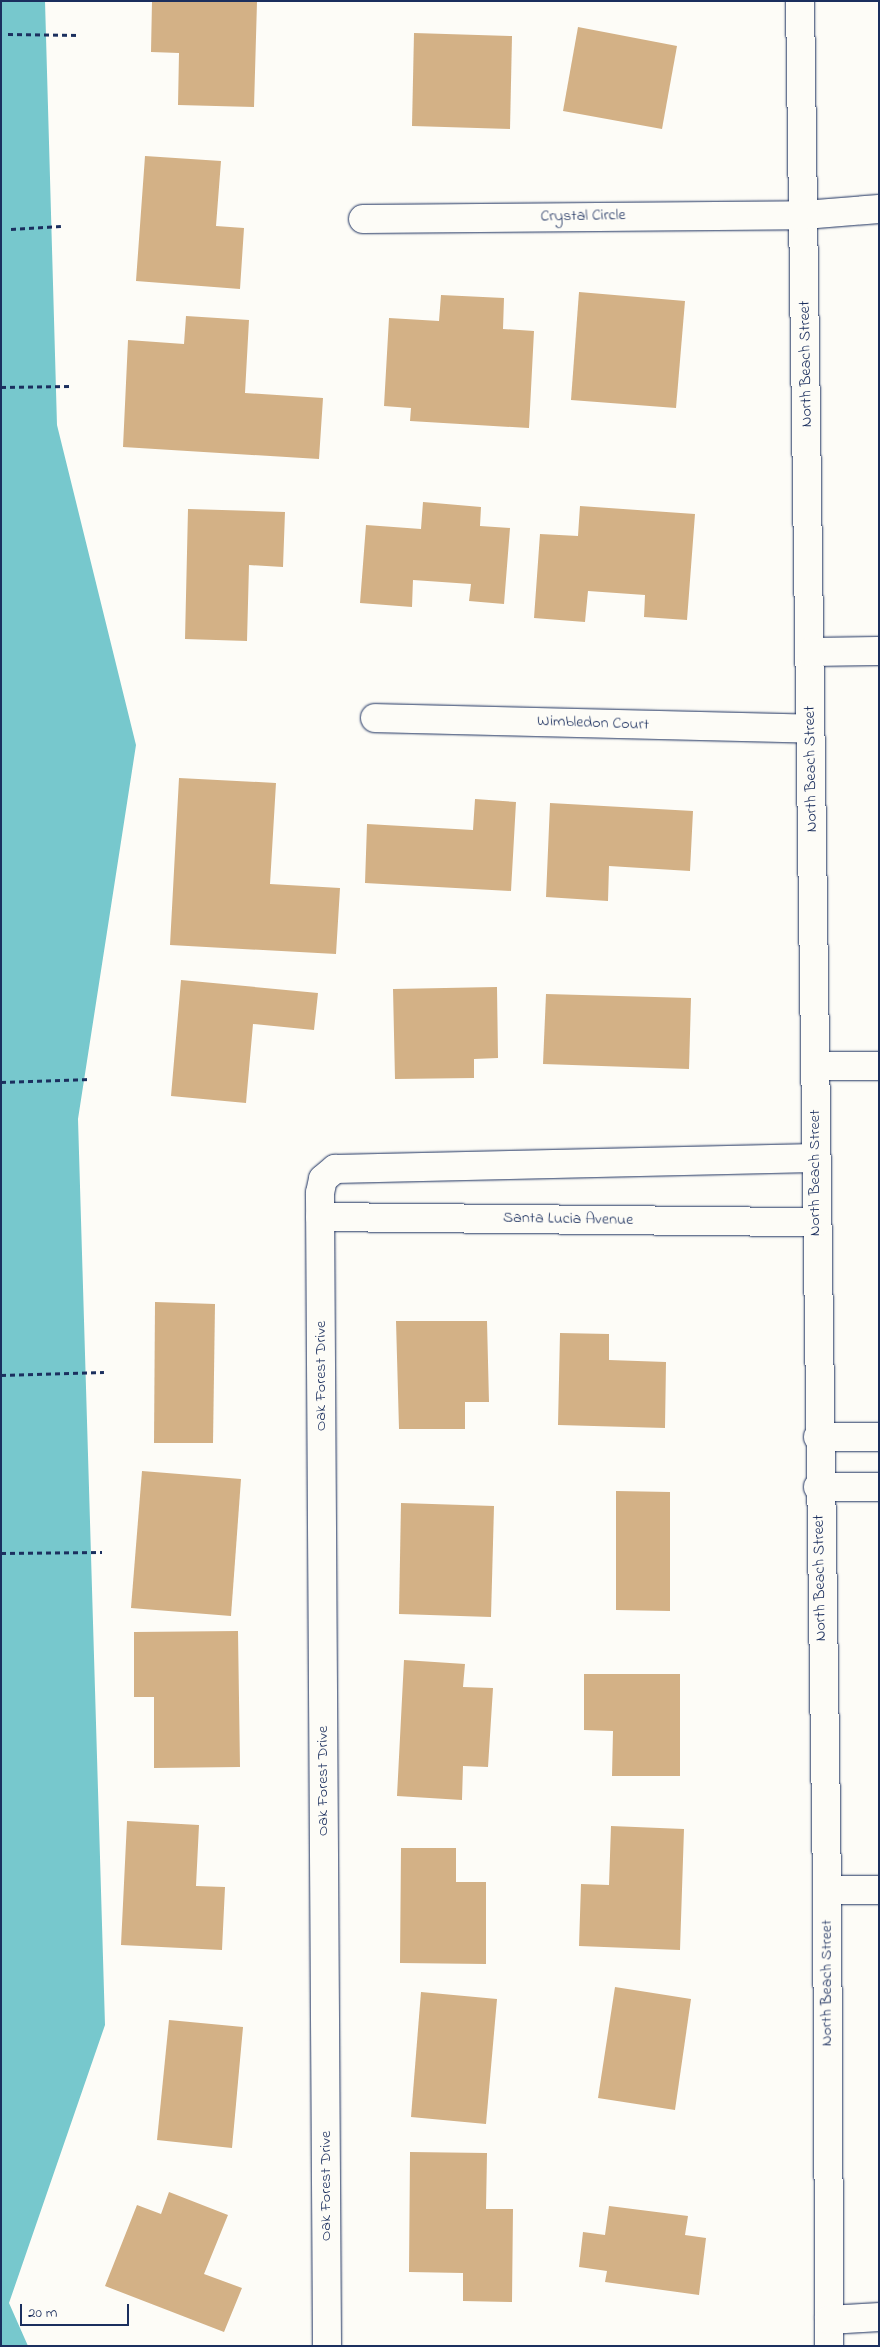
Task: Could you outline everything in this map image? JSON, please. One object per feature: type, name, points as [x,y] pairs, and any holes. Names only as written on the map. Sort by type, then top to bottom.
[{"type":"street","name":"North Beach Street","points":[[800,1],[810,652],[818,1487],[827,1890],[829,2333]]},
{"type":"street","name":"Crystal Circle","points":[[363,219],[804,215],[879,209]]},
{"type":"street","points":[[810,652],[879,651]]},
{"type":"street","name":"Wimbledon Court","points":[[375,718],[810,730]]},
{"type":"street","points":[[814,1066],[879,1066]]},
{"type":"street","name":"Oak Forest Drive","points":[[326,2346],[320,1217],[323,1179],[335,1169],[815,1158]]},
{"type":"street","name":"Santa Lucia Avenue","points":[[320,1217],[816,1222]]},
{"type":"street","points":[[818,1437],[879,1437]]},
{"type":"street","points":[[818,1487],[879,1487]]},
{"type":"street","points":[[827,1890],[879,1890]]},
{"type":"street","points":[[829,2333],[879,2317]]},
{"type":"path","points":[[8,34],[80,35]]},
{"type":"path","points":[[11,229],[61,226]]},
{"type":"path","points":[[1,387],[70,386]]},
{"type":"path","points":[[1,1082],[91,1079]]},
{"type":"path","points":[[1,1375],[104,1372]]},
{"type":"path","points":[[1,1553],[102,1552]]},
{"type":"water","points":[[1,1],[45,1],[57,425],[136,745],[78,1119],[105,2025],[9,2303],[28,2346],[1,2346]]},
{"type":"building","points":[[152,1],[257,2],[254,107],[178,105],[179,53],[151,52]]},
{"type":"building","points":[[578,27],[677,46],[662,129],[563,111]]},
{"type":"building","points":[[414,33],[512,36],[510,129],[412,126]]},
{"type":"building","points":[[145,156],[221,161],[216,226],[244,228],[240,289],[136,281]]},
{"type":"building","points":[[579,292],[685,301],[676,408],[571,400]]},
{"type":"building","points":[[441,295],[504,298],[503,329],[534,331],[529,428],[410,421],[411,408],[384,406],[389,318],[439,321]]},
{"type":"building","points":[[186,316],[249,320],[245,393],[323,398],[319,459],[123,447],[128,340],[184,344]]},
{"type":"building","points":[[423,502],[481,507],[480,526],[510,528],[504,604],[469,601],[471,584],[413,580],[412,607],[360,603],[366,525],[421,529]]},
{"type":"building","points":[[580,506],[695,514],[687,620],[644,617],[645,595],[588,591],[585,622],[534,618],[540,534],[578,536]]},
{"type":"building","points":[[188,509],[285,512],[283,567],[249,565],[247,641],[185,639]]},
{"type":"building","points":[[179,778],[276,783],[270,884],[340,888],[336,954],[170,945]]},
{"type":"building","points":[[475,799],[516,802],[511,891],[365,883],[367,824],[473,830]]},
{"type":"building","points":[[550,803],[693,811],[690,871],[609,866],[608,901],[546,897]]},
{"type":"building","points":[[181,980],[318,993],[314,1030],[253,1024],[246,1103],[171,1096]]},
{"type":"building","points":[[497,987],[498,1058],[474,1059],[474,1078],[395,1079],[393,989]]},
{"type":"building","points":[[546,994],[691,998],[689,1069],[543,1064]]},
{"type":"building","points":[[155,1302],[215,1304],[213,1443],[154,1443]]},
{"type":"building","points":[[396,1321],[487,1321],[489,1402],[465,1402],[465,1429],[399,1429]]},
{"type":"building","points":[[560,1333],[609,1334],[609,1360],[666,1362],[665,1428],[558,1425]]},
{"type":"building","points":[[142,1471],[241,1479],[231,1616],[131,1608]]},
{"type":"building","points":[[616,1491],[670,1492],[670,1611],[616,1610]]},
{"type":"building","points":[[401,1503],[494,1506],[491,1617],[399,1614]]},
{"type":"building","points":[[238,1631],[240,1767],[154,1768],[154,1697],[134,1697],[134,1632]]},
{"type":"building","points":[[404,1660],[465,1664],[463,1687],[493,1688],[488,1767],[463,1766],[462,1800],[397,1796]]},
{"type":"building","points":[[584,1674],[680,1674],[680,1776],[612,1776],[613,1731],[584,1730]]},
{"type":"building","points":[[127,1821],[199,1825],[196,1886],[225,1887],[222,1950],[121,1945]]},
{"type":"building","points":[[611,1826],[684,1829],[680,1950],[579,1946],[581,1884],[609,1885]]},
{"type":"building","points":[[401,1848],[456,1848],[456,1882],[486,1882],[486,1964],[400,1963]]},
{"type":"building","points":[[615,1987],[691,1999],[675,2110],[598,2098]]},
{"type":"building","points":[[421,1992],[497,1999],[486,2124],[411,2117]]},
{"type":"building","points":[[169,2020],[243,2027],[232,2148],[157,2140]]},
{"type":"building","points":[[410,2152],[487,2153],[486,2209],[513,2209],[512,2302],[463,2301],[463,2273],[409,2272]]},
{"type":"building","points":[[169,2192],[228,2215],[204,2274],[242,2288],[224,2332],[105,2286],[137,2205],[161,2214]]},
{"type":"building","points":[[609,2206],[688,2216],[685,2235],[706,2238],[699,2295],[605,2282],[607,2271],[579,2267],[583,2232],[605,2235]]}]
